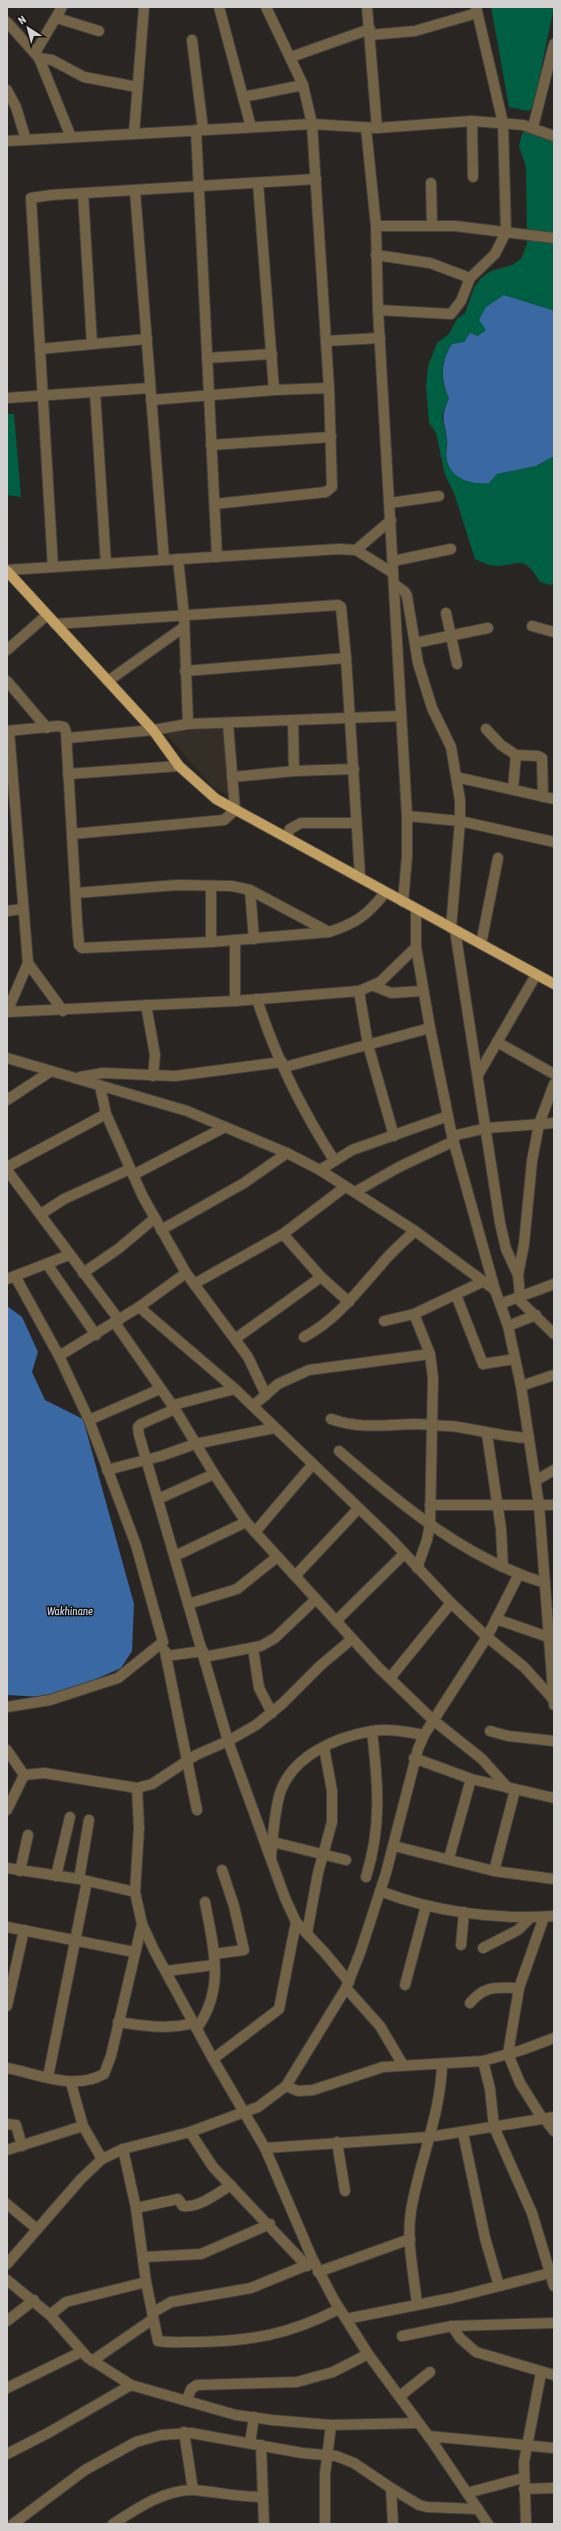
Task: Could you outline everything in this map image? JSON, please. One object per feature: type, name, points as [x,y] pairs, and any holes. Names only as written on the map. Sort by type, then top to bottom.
[{"type":"main road","points":[[7,571],[153,730],[179,766],[216,799],[360,876],[385,893],[554,984]]},
{"type":"street","points":[[37,55],[62,7]]},
{"type":"street","points":[[134,134],[144,7]]},
{"type":"street","points":[[219,7],[251,127]]},
{"type":"street","points":[[215,504],[329,492],[332,487],[329,388],[312,124],[303,85],[266,7]]},
{"type":"street","points":[[367,7],[377,128]]},
{"type":"street","points":[[290,57],[370,32],[415,31],[477,10],[503,123],[506,232],[495,254],[470,278],[461,301],[451,314],[444,315],[418,310],[378,310]]},
{"type":"street","points":[[57,18],[99,31]]},
{"type":"street","points":[[7,22],[37,55],[71,138]]},
{"type":"street","points":[[192,40],[199,130],[198,187],[217,557]]},
{"type":"street","points":[[532,127],[554,44]]},
{"type":"street","points":[[37,55],[52,60],[84,77],[137,87]]},
{"type":"street","points":[[243,97],[303,85]]},
{"type":"street","points":[[7,90],[16,107],[26,140]]},
{"type":"street","points":[[472,121],[473,177]]},
{"type":"street","points":[[7,141],[312,124],[377,128],[472,121],[532,127],[554,136]]},
{"type":"street","points":[[366,128],[376,226],[378,310],[407,816],[408,856],[403,902]]},
{"type":"street","points":[[53,567],[30,200],[44,196],[83,193],[316,179]]},
{"type":"street","points":[[258,183],[274,390]]},
{"type":"street","points":[[431,183],[432,224]]},
{"type":"street","points":[[135,191],[164,560]]},
{"type":"street","points":[[83,193],[92,344]]},
{"type":"street","points":[[376,226],[432,224],[554,238]]},
{"type":"street","points":[[376,255],[430,263],[470,278]]},
{"type":"street","points":[[326,341],[380,338]]},
{"type":"street","points":[[40,349],[147,340]]},
{"type":"street","points":[[207,358],[272,354]]},
{"type":"street","points":[[7,398],[150,388]]},
{"type":"street","points":[[151,400],[274,390],[329,388]]},
{"type":"street","points":[[95,392],[106,564]]},
{"type":"street","points":[[211,445],[331,437]]},
{"type":"street","points":[[390,503],[439,496]]},
{"type":"street","points":[[356,550],[391,520]]},
{"type":"street","points":[[393,561],[451,549]]},
{"type":"street","points":[[7,571],[178,559],[356,550],[393,573]]},
{"type":"street","points":[[178,559],[184,615],[188,724]]},
{"type":"street","points":[[394,584],[405,592],[407,596],[415,643],[428,696],[451,747],[456,777],[460,821],[453,929],[487,1128],[500,1223],[506,1249],[518,1275]]},
{"type":"street","points":[[55,624],[338,605],[340,607],[346,658],[360,876]]},
{"type":"street","points":[[446,613],[457,664]]},
{"type":"street","points":[[7,650],[47,615]]},
{"type":"street","points":[[532,626],[554,632]]},
{"type":"street","points":[[108,681],[184,627]]},
{"type":"street","points":[[415,643],[488,628]]},
{"type":"street","points":[[185,671],[346,658]]},
{"type":"street","points":[[7,681],[48,728]]},
{"type":"street","points":[[68,738],[153,730],[188,724],[228,724],[401,716]]},
{"type":"street","points":[[293,721],[294,771]]},
{"type":"street","points":[[72,834],[224,820],[235,810],[228,724]]},
{"type":"street","points":[[385,893],[361,919],[329,932],[211,942],[82,948],[79,945],[68,774],[68,738],[64,727],[8,731],[12,829],[23,909],[28,963],[7,1012],[62,1011],[235,1001],[359,991],[374,986],[389,975],[416,947]]},
{"type":"street","points":[[486,729],[501,745],[516,755],[538,756],[542,758],[543,797]]},
{"type":"street","points":[[513,789],[516,755]]},
{"type":"street","points":[[68,774],[179,766]]},
{"type":"street","points":[[232,778],[294,771],[354,769]]},
{"type":"street","points":[[456,777],[554,799]]},
{"type":"street","points":[[407,816],[460,821],[554,842]]},
{"type":"street","points":[[287,837],[290,829],[301,824],[356,823]]},
{"type":"street","points":[[481,944],[498,858]]},
{"type":"street","points":[[76,893],[177,885],[232,886],[250,890],[329,932]]},
{"type":"street","points":[[211,886],[211,942]]},
{"type":"street","points":[[250,890],[254,939]]},
{"type":"street","points":[[7,911],[23,909]]},
{"type":"street","points":[[416,909],[416,947],[422,990],[448,1116],[495,1290],[508,1326],[521,1386],[539,1505],[545,1583],[551,1613],[554,1697]]},
{"type":"street","points":[[235,940],[235,1001]]},
{"type":"street","points":[[28,963],[62,1011]]},
{"type":"street","points":[[478,1075],[536,974]]},
{"type":"street","points":[[374,986],[391,993],[422,990]]},
{"type":"street","points":[[359,991],[368,1045],[394,1136]]},
{"type":"street","points":[[257,999],[267,1030],[284,1064],[298,1101],[334,1160]]},
{"type":"street","points":[[146,1005],[155,1055],[153,1076]]},
{"type":"street","points":[[79,1078],[103,1073],[153,1076],[200,1074],[284,1064],[368,1045],[430,1028]]},
{"type":"street","points":[[497,1042],[554,1074]]},
{"type":"street","points":[[7,1058],[187,1111],[287,1154],[320,1170],[415,1231],[482,1282],[495,1290]]},
{"type":"street","points":[[7,1100],[51,1071]]},
{"type":"street","points":[[554,1084],[539,1124],[532,1161],[524,1244],[518,1275],[518,1297],[554,1334]]},
{"type":"street","points":[[100,1086],[106,1114],[131,1172],[161,1230],[194,1284],[248,1357],[266,1395]]},
{"type":"street","points":[[106,1114],[7,1169],[117,1321],[160,1390],[174,1407],[195,1444],[246,1522],[352,1639],[390,1678],[433,1720],[482,1759],[512,1789]]},
{"type":"street","points":[[320,1170],[352,1150],[448,1116]]},
{"type":"street","points":[[355,1192],[453,1138],[487,1128],[554,1123]]},
{"type":"street","points":[[41,1214],[64,1199],[131,1172],[224,1128]]},
{"type":"street","points":[[161,1230],[253,1177],[287,1154]]},
{"type":"street","points":[[194,1284],[283,1234],[345,1187]]},
{"type":"street","points":[[83,1273],[118,1249],[155,1218]]},
{"type":"street","points":[[304,1337],[328,1322],[349,1302],[380,1265],[415,1231]]},
{"type":"street","points":[[283,1234],[321,1277],[349,1302]]},
{"type":"street","points":[[69,1255],[11,1277],[59,1356],[89,1420],[136,1545],[163,1642],[197,1810]]},
{"type":"street","points":[[47,1264],[96,1335]]},
{"type":"street","points":[[59,1356],[96,1335],[139,1307],[186,1272]]},
{"type":"street","points":[[235,1339],[321,1277]]},
{"type":"street","points":[[384,1321],[414,1314],[482,1282]]},
{"type":"street","points":[[500,1304],[554,1284]]},
{"type":"street","points":[[456,1295],[483,1364],[515,1359]]},
{"type":"street","points":[[139,1307],[235,1389],[404,1554],[451,1603],[487,1637],[524,1667],[554,1697]]},
{"type":"street","points":[[414,1314],[430,1354],[434,1395],[430,1524],[427,1540],[417,1568]]},
{"type":"street","points":[[508,1326],[536,1315]]},
{"type":"street","points":[[253,1406],[273,1388],[294,1376],[319,1367],[369,1363],[430,1354]]},
{"type":"street","points":[[521,1386],[554,1375]]},
{"type":"street","points":[[235,1389],[174,1407],[139,1426],[139,1435],[204,1654],[228,1741],[255,1821],[271,1857],[285,1898],[296,1922],[307,1933],[380,2026],[403,2065]]},
{"type":"street","points":[[89,1420],[160,1390]]},
{"type":"street","points":[[331,1419],[369,1426],[414,1424],[474,1429],[487,1434],[529,1438]]},
{"type":"street","points":[[107,1470],[146,1460],[195,1444],[274,1428]]},
{"type":"street","points":[[487,1434],[498,1506],[503,1567]]},
{"type":"street","points":[[339,1451],[389,1494],[430,1524],[503,1567],[545,1583]]},
{"type":"street","points":[[255,1532],[312,1464]]},
{"type":"street","points":[[535,1481],[554,1470]]},
{"type":"street","points":[[158,1499],[214,1474]]},
{"type":"street","points":[[430,1505],[554,1505]]},
{"type":"street","points":[[294,1576],[358,1509]]},
{"type":"street","points":[[175,1556],[246,1522]]},
{"type":"street","points":[[336,1621],[404,1554]]},
{"type":"street","points":[[188,1604],[237,1589],[277,1557]]},
{"type":"street","points":[[7,2264],[81,2178],[102,2158],[123,2149],[190,2132],[266,2102],[286,2086],[347,1985],[394,1846],[414,1758],[424,1735],[487,1637],[519,1574]]},
{"type":"street","points":[[166,1656],[204,1654],[253,1648],[275,1638],[316,1599]]},
{"type":"street","points":[[390,1678],[451,1603]]},
{"type":"street","points":[[496,1619],[552,1639]]},
{"type":"street","points":[[24,1775],[44,1773],[137,1788],[152,1784],[188,1760],[228,1741],[272,1713],[321,1665],[352,1639]]},
{"type":"street","points":[[7,1707],[50,1700],[118,1678],[163,1642]]},
{"type":"street","points":[[253,1648],[259,1688],[272,1713]]},
{"type":"street","points":[[271,1857],[280,1794],[285,1783],[298,1764],[324,1747],[372,1731],[404,1731],[424,1735]]},
{"type":"street","points":[[366,1877],[373,1853],[379,1802],[372,1731]]},
{"type":"street","points":[[490,1731],[514,1737],[554,1741]]},
{"type":"street","points":[[307,1933],[323,1854],[331,1830],[333,1806],[324,1747]]},
{"type":"street","points":[[7,1750],[24,1775]]},
{"type":"street","points":[[414,1758],[471,1779],[554,1798]]},
{"type":"street","points":[[7,1810],[24,1775]]},
{"type":"street","points":[[449,1858],[471,1779]]},
{"type":"street","points":[[137,1788],[139,1828],[134,1892],[142,1924],[213,2059],[265,2148],[313,2266],[368,2354],[400,2396],[488,2524]]},
{"type":"street","points":[[494,1871],[512,1789]]},
{"type":"street","points":[[56,1876],[70,1817]]},
{"type":"street","points":[[48,2077],[75,1940],[89,1820]]},
{"type":"street","points":[[20,1871],[28,1835]]},
{"type":"street","points":[[273,1842],[346,1860]]},
{"type":"street","points":[[394,1846],[449,1858],[494,1871],[554,1879]]},
{"type":"street","points":[[7,1868],[83,1880],[134,1892]]},
{"type":"street","points":[[214,1954],[242,1951],[244,1946],[234,1906],[222,1870]]},
{"type":"street","points":[[380,1891],[426,1906],[464,1912],[549,1917],[519,1988],[508,2054],[520,2083],[546,2117],[554,2131]]},
{"type":"street","points":[[118,2022],[159,2028],[172,2028],[195,2026],[206,2015],[213,1996],[214,1954],[205,1902]]},
{"type":"street","points":[[405,1985],[426,1906]]},
{"type":"street","points":[[461,1945],[464,1912]]},
{"type":"street","points":[[483,1948],[518,1930],[531,1917]]},
{"type":"street","points":[[213,2059],[273,2016],[279,2009],[296,1922]]},
{"type":"street","points":[[7,2068],[71,2083],[86,2081],[104,2074],[109,2064],[134,1952],[142,1924]]},
{"type":"street","points":[[7,1927],[134,1952]]},
{"type":"street","points":[[7,2006],[24,1930]]},
{"type":"street","points":[[166,1970],[214,1965]]},
{"type":"street","points":[[470,2003],[478,1993],[486,1988],[519,1988]]},
{"type":"street","points":[[286,2086],[298,2091],[313,2090],[370,2070],[403,2065],[483,2061],[554,2038]]},
{"type":"street","points":[[483,2061],[490,2089],[494,2127],[532,2213],[552,2273],[554,2286]]},
{"type":"street","points":[[417,2305],[410,2240],[411,2212],[429,2137],[442,2064]]},
{"type":"street","points":[[71,2083],[83,2126],[102,2158]]},
{"type":"street","points":[[265,2148],[429,2137],[463,2133],[546,2117]]},
{"type":"street","points":[[7,2124],[16,2125],[22,2146]]},
{"type":"street","points":[[7,2150],[83,2126]]},
{"type":"street","points":[[190,2132],[213,2167],[313,2266]]},
{"type":"street","points":[[463,2133],[485,2238],[499,2286]]},
{"type":"street","points":[[337,2142],[345,2190]]},
{"type":"street","points":[[123,2149],[136,2208],[152,2316],[157,2338],[161,2341],[240,2340],[283,2333],[339,2308]]},
{"type":"street","points":[[136,2208],[178,2199],[183,2206],[188,2207],[210,2198],[231,2185]]},
{"type":"street","points":[[7,2204],[37,2229]]},
{"type":"street","points":[[144,2257],[201,2254],[270,2224]]},
{"type":"street","points":[[92,2361],[171,2302],[251,2288],[313,2266],[410,2240]]},
{"type":"street","points":[[346,2319],[417,2305],[552,2273]]},
{"type":"street","points":[[7,2280],[34,2300],[50,2315],[81,2352],[92,2361],[131,2385],[254,2418],[331,2425],[418,2423]]},
{"type":"street","points":[[50,2315],[66,2302],[146,2282]]},
{"type":"street","points":[[7,2321],[34,2300]]},
{"type":"street","points":[[402,2336],[452,2326],[554,2323]]},
{"type":"street","points":[[452,2326],[460,2338],[476,2352],[541,2373],[554,2375]]},
{"type":"street","points":[[7,2388],[81,2352]]},
{"type":"street","points":[[187,2400],[192,2389],[197,2385],[297,2382],[333,2372],[368,2354]]},
{"type":"street","points":[[400,2396],[430,2372]]},
{"type":"street","points":[[526,2524],[523,2478],[526,2446],[541,2373]]},
{"type":"street","points":[[7,2454],[48,2433],[131,2385]]},
{"type":"street","points":[[250,2443],[254,2418]]},
{"type":"street","points":[[325,2524],[326,2455],[331,2425]]},
{"type":"street","points":[[184,2432],[193,2490]]},
{"type":"street","points":[[7,2521],[12,2524],[84,2470],[118,2451],[148,2438],[184,2432],[326,2455],[354,2463],[419,2505],[427,2507],[478,2510]]},
{"type":"street","points":[[428,2436],[554,2448]]},
{"type":"street","points":[[261,2445],[264,2524]]},
{"type":"street","points":[[467,2493],[523,2478]]},
{"type":"street","points":[[391,2488],[393,2524]]},
{"type":"street","points":[[524,2489],[552,2488]]},
{"type":"street","points":[[113,2524],[156,2499],[193,2490],[230,2496],[262,2497]]},
{"type":"shaded area","points":[[223,728],[229,795],[214,788],[164,732]]},
{"type":"green space","points":[[491,7],[554,7],[533,108],[528,111],[509,107]]},
{"type":"green space","points":[[527,128],[554,139],[554,312],[552,310],[504,295],[486,330],[478,336],[470,333],[464,342],[452,344],[448,350],[445,357],[443,378],[449,398],[442,416],[447,440],[446,460],[489,483],[497,474],[536,466],[554,456],[554,584],[550,585],[540,582],[528,566],[522,563],[499,566],[488,565],[475,559],[454,493],[445,475],[436,433],[429,423],[426,386],[428,366],[437,343],[449,334],[457,319],[465,313],[474,288],[481,278],[491,271],[512,265],[521,259],[527,244],[526,167],[519,146],[522,134]]},
{"type":"green space","points":[[7,414],[14,414],[21,497],[7,495]]},
{"type":"water","points":[[504,295],[552,310],[554,312],[554,456],[536,466],[497,474],[489,483],[476,483],[464,480],[458,476],[453,472],[447,461],[447,439],[444,411],[449,398],[444,385],[444,364],[448,350],[452,344],[464,342],[470,333],[478,336],[486,330],[479,320],[486,307]]},
{"type":"water","name":"Wakhinane","points":[[7,1306],[22,1317],[38,1352],[32,1372],[45,1400],[83,1419],[134,1604],[132,1651],[121,1668],[85,1684],[42,1697],[7,1695]]}]
